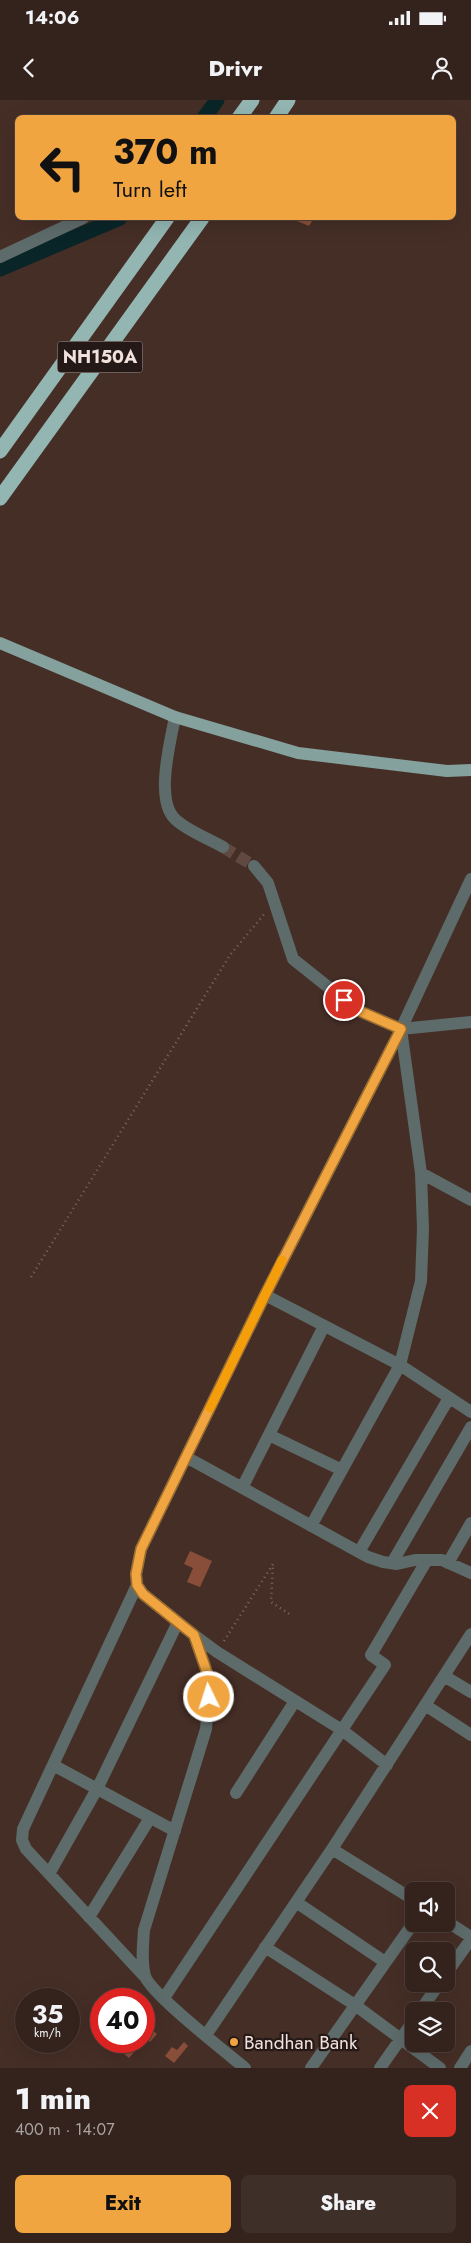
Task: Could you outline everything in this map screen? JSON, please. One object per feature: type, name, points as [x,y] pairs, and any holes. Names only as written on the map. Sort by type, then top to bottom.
[{"type":"highway","points":[[241,115],[252,100]]},
{"type":"highway","points":[[278,115],[288,100]]},
{"type":"highway","name":"NH150A","points":[[0,452],[166,220]]},
{"type":"highway","name":"NH150A","points":[[0,498],[201,220]]},
{"type":"main road","points":[[0,643],[175,718],[298,753],[447,771],[471,770]]},
{"type":"street","points":[[0,257],[80,220]]},
{"type":"street","points":[[175,718],[166,764],[167,808],[176,820],[223,847]]},
{"type":"street","points":[[254,866],[268,883],[293,960],[357,1010],[401,1029],[471,1022]]},
{"type":"street","points":[[386,1765],[342,1730],[194,1635],[143,1594],[137,1585],[136,1574],[141,1549],[265,1295],[401,1029],[471,879]]},
{"type":"street","points":[[311,1526],[400,1365],[421,1281],[423,1229],[421,1174],[401,1029]]},
{"type":"street","points":[[421,1174],[471,1200]]},
{"type":"street","points":[[265,1295],[400,1365],[471,1412]]},
{"type":"street","points":[[242,1488],[324,1326]]},
{"type":"street","points":[[359,1552],[449,1398]]},
{"type":"street","points":[[392,1563],[471,1427]]},
{"type":"street","points":[[269,1434],[342,1470]]},
{"type":"street","points":[[186,1457],[359,1552],[383,1562],[442,1560],[471,1574]]},
{"type":"street","points":[[448,1563],[471,1523]]},
{"type":"street","points":[[164,1998],[385,1665],[371,1655],[427,1560]]},
{"type":"street","points":[[137,1585],[23,1829],[22,1840],[26,1849],[164,1998],[245,2068]]},
{"type":"street","points":[[49,1874],[97,1789],[178,1622]]},
{"type":"street","points":[[146,1978],[142,1956],[144,1930],[206,1729],[210,1681],[194,1635]]},
{"type":"street","points":[[206,2035],[332,1849],[470,1636]]},
{"type":"street","points":[[444,1676],[471,1692]]},
{"type":"street","points":[[236,1793],[295,1701]]},
{"type":"street","points":[[425,1705],[471,1735]]},
{"type":"street","points":[[53,1765],[175,1831]]},
{"type":"street","points":[[89,1917],[150,1818]]},
{"type":"street","points":[[332,1849],[405,1894]]},
{"type":"street","points":[[296,1902],[385,1962]]},
{"type":"street","points":[[455,1927],[471,1938],[455,1961]]},
{"type":"street","points":[[310,2068],[407,1932]]},
{"type":"street","points":[[265,1947],[355,2005],[440,2068]]},
{"type":"street","points":[[380,2068],[405,2033]]},
{"type":"street","points":[[460,2068],[471,2051]]},
{"type":"path","points":[[31,1277],[230,955],[263,914],[276,907]]},
{"type":"path","points":[[229,1633],[273,1564],[271,1602],[291,1615]]},
{"type":"building","points":[[295,220],[313,220],[309,226]]},
{"type":"building","points":[[190,1551],[212,1561],[200,1587],[187,1582],[193,1568],[184,1564]]},
{"type":"building","points":[[184,2042],[188,2046],[174,2063],[165,2056],[172,2047],[177,2050]]},
{"type":"building","points":[[123,2053],[133,2053],[129,2058]]},
{"type":"waterway","points":[[206,115],[217,100]]},
{"type":"waterway","points":[[0,269],[115,220]]},
{"type":"tunnel","points":[[223,847],[254,866]]},
{"type":"slow traffic","points":[[210,1408],[282,1260]]},
{"type":"place","name":"Bandhan Bank","points":[[234,2042]]},
{"type":"route","points":[[209,1697],[210,1681],[194,1635],[143,1594],[137,1585],[138,1562],[141,1549],[265,1295],[401,1029],[357,1010],[344,1000]]}]
